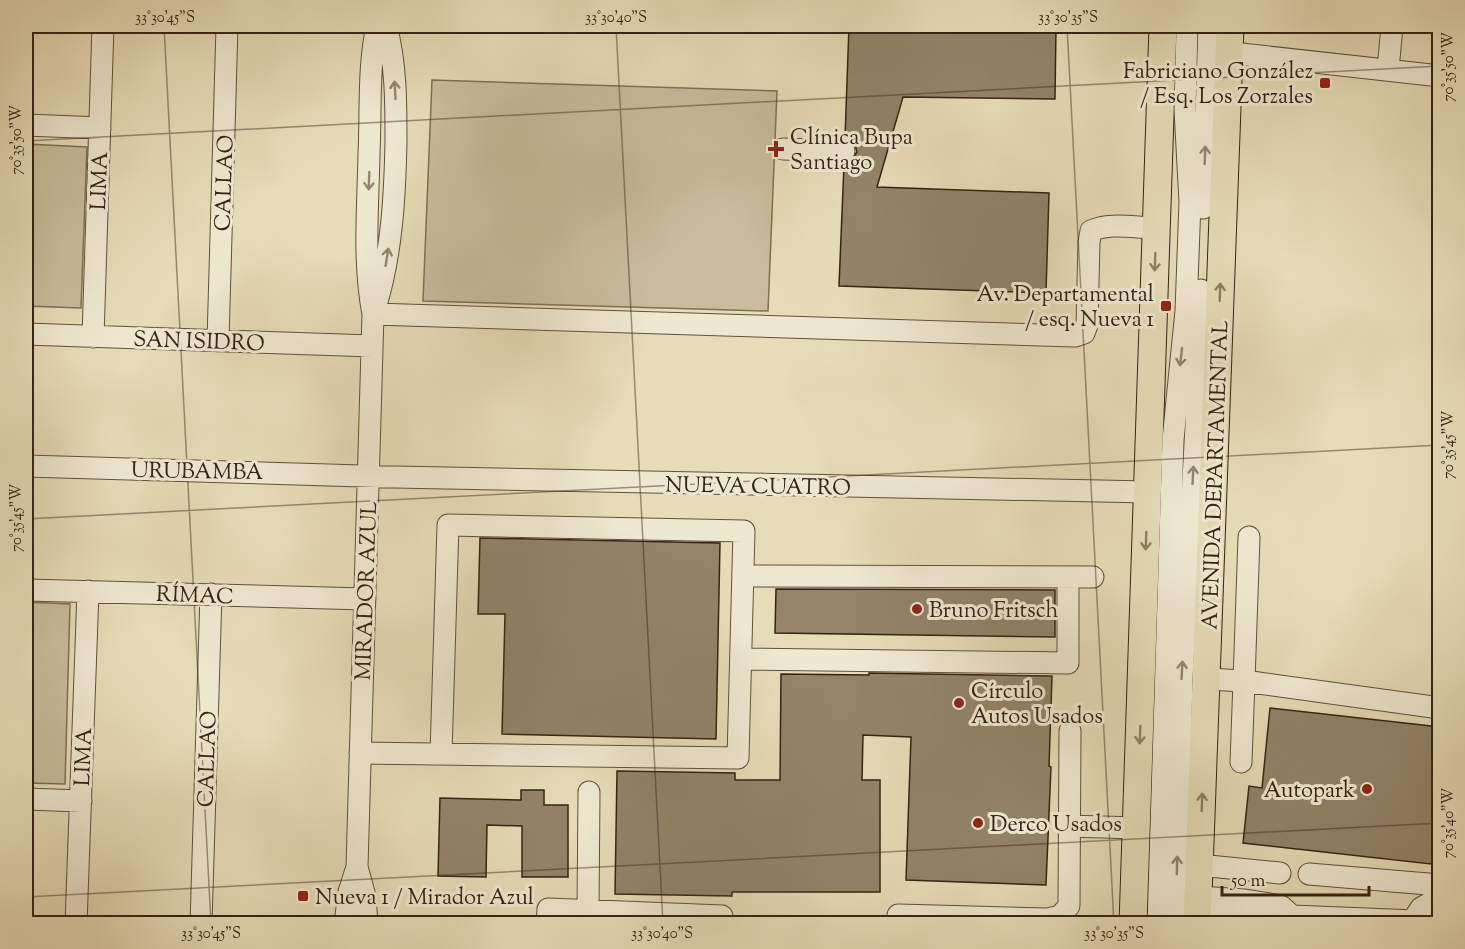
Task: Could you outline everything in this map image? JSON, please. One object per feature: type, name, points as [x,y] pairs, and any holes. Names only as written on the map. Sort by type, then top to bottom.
[{"type":"main road","name":"AVENIDA DEPARTAMENTAL","points":[[1192,915],[1199,865],[1207,679],[1219,51],[1230,26]]},
{"type":"main road","points":[[1133,924],[1156,228],[1171,40]]},
{"type":"street","name":"LIMA","points":[[93,337],[103,26]]},
{"type":"street","name":"CALLAO","points":[[218,341],[227,26]]},
{"type":"street","name":"MIRADOR AZUL","points":[[345,924],[349,892],[357,867],[373,314],[368,284],[367,250],[372,63],[377,26]]},
{"type":"street","name":"MIRADOR AZUL","points":[[373,314],[386,261],[395,173],[395,82],[386,26]]},
{"type":"street","points":[[1171,40],[1187,26]]},
{"type":"street","points":[[1192,915],[1182,679],[1219,51],[1209,26]]},
{"type":"street","points":[[1388,70],[1392,26]]},
{"type":"street","points":[[1171,40],[1219,51],[1440,76]]},
{"type":"street","points":[[1158,924],[1173,440],[1185,322],[1190,184],[1185,110],[1171,40]]},
{"type":"street","points":[[26,125],[100,128]]},
{"type":"street","points":[[783,149],[844,151]]},
{"type":"street","points":[[373,314],[1075,336],[1084,333],[1087,325],[1091,231],[1108,227],[1156,228]]},
{"type":"street","name":"SAN ISIDRO","points":[[26,334],[372,346]]},
{"type":"street","name":"URUBAMBA","points":[[26,466],[369,476]]},
{"type":"street","name":"NUEVA CUATRO","points":[[369,476],[1148,492]]},
{"type":"street","points":[[360,753],[738,758],[744,531],[448,525],[441,754]]},
{"type":"street","points":[[1241,762],[1250,537]]},
{"type":"street","points":[[743,576],[1093,577]]},
{"type":"street","points":[[741,659],[1068,663],[1068,577]]},
{"type":"street","name":"RÍMAC","points":[[26,590],[365,599]]},
{"type":"street","name":"LIMA","points":[[76,924],[88,591]]},
{"type":"street","name":"CALLAO","points":[[201,924],[211,594]]},
{"type":"street","points":[[1207,679],[1244,681],[1440,708]]},
{"type":"street","points":[[898,915],[1048,919],[1060,916],[1069,906],[1070,732]]},
{"type":"street","points":[[588,910],[589,792]]},
{"type":"street","points":[[26,800],[81,801]]},
{"type":"street","points":[[1069,826],[1136,828]]},
{"type":"street","points":[[1199,865],[1280,873]]},
{"type":"street","name":"MIRADOR AZUL","points":[[357,867],[365,896],[367,924]]},
{"type":"street","points":[[1309,874],[1440,885]]},
{"type":"street","points":[[1413,920],[1421,908],[1440,897]]},
{"type":"street","points":[[1192,915],[1245,900],[1281,906],[1292,916],[1329,920],[1440,921]]},
{"type":"street","points":[[547,924],[548,909],[722,916]]},
{"type":"street","points":[[1192,915],[1244,922],[1280,923],[1292,916]]},
{"type":"shaded area","points":[[432,80],[777,91],[768,311],[423,301]]},
{"type":"shaded area","points":[[26,144],[87,147],[81,308],[26,306]]},
{"type":"shaded area","points":[[26,602],[70,604],[65,784],[26,783]]},
{"type":"building","points":[[849,26],[1056,26],[1055,99],[903,97],[877,187],[1049,193],[1046,293],[839,286],[844,164],[850,162],[857,152],[855,145],[845,138]]},
{"type":"building","points":[[480,538],[720,543],[716,739],[502,734],[505,614],[478,614]]},
{"type":"building","name":"Bruno Fritsch","points":[[776,589],[1055,590],[1055,637],[775,633]]},
{"type":"building","points":[[869,673],[1052,676],[1046,885],[906,880],[911,737],[863,735],[862,780],[880,780],[880,892],[732,892],[732,896],[615,894],[617,771],[735,773],[735,780],[780,780],[781,674],[869,675]]},
{"type":"building","name":"Autopark","points":[[1270,708],[1440,727],[1440,865],[1243,843],[1249,786],[1262,788]]},
{"type":"building","points":[[521,790],[544,790],[544,805],[568,805],[568,877],[522,877],[522,826],[487,825],[486,877],[438,876],[440,798],[521,800]]},
{"type":"place","name":"Fabriciano González / Esq. Los Zorzales","points":[[1325,83]]},
{"type":"place","name":"Clínica Bupa Santiago","points":[[776,149]]},
{"type":"place","name":"Av. Departamental / esq. Nueva 1","points":[[1166,306]]},
{"type":"place","name":"Bruno Fritsch","points":[[917,609]]},
{"type":"place","name":"Círculo Autos Usados","points":[[959,703]]},
{"type":"place","name":"Autopark","points":[[1367,789]]},
{"type":"place","name":"Derco Usados","points":[[978,823]]},
{"type":"place","name":"Nueva 1 / Mirador Azul","points":[[303,896]]}]
